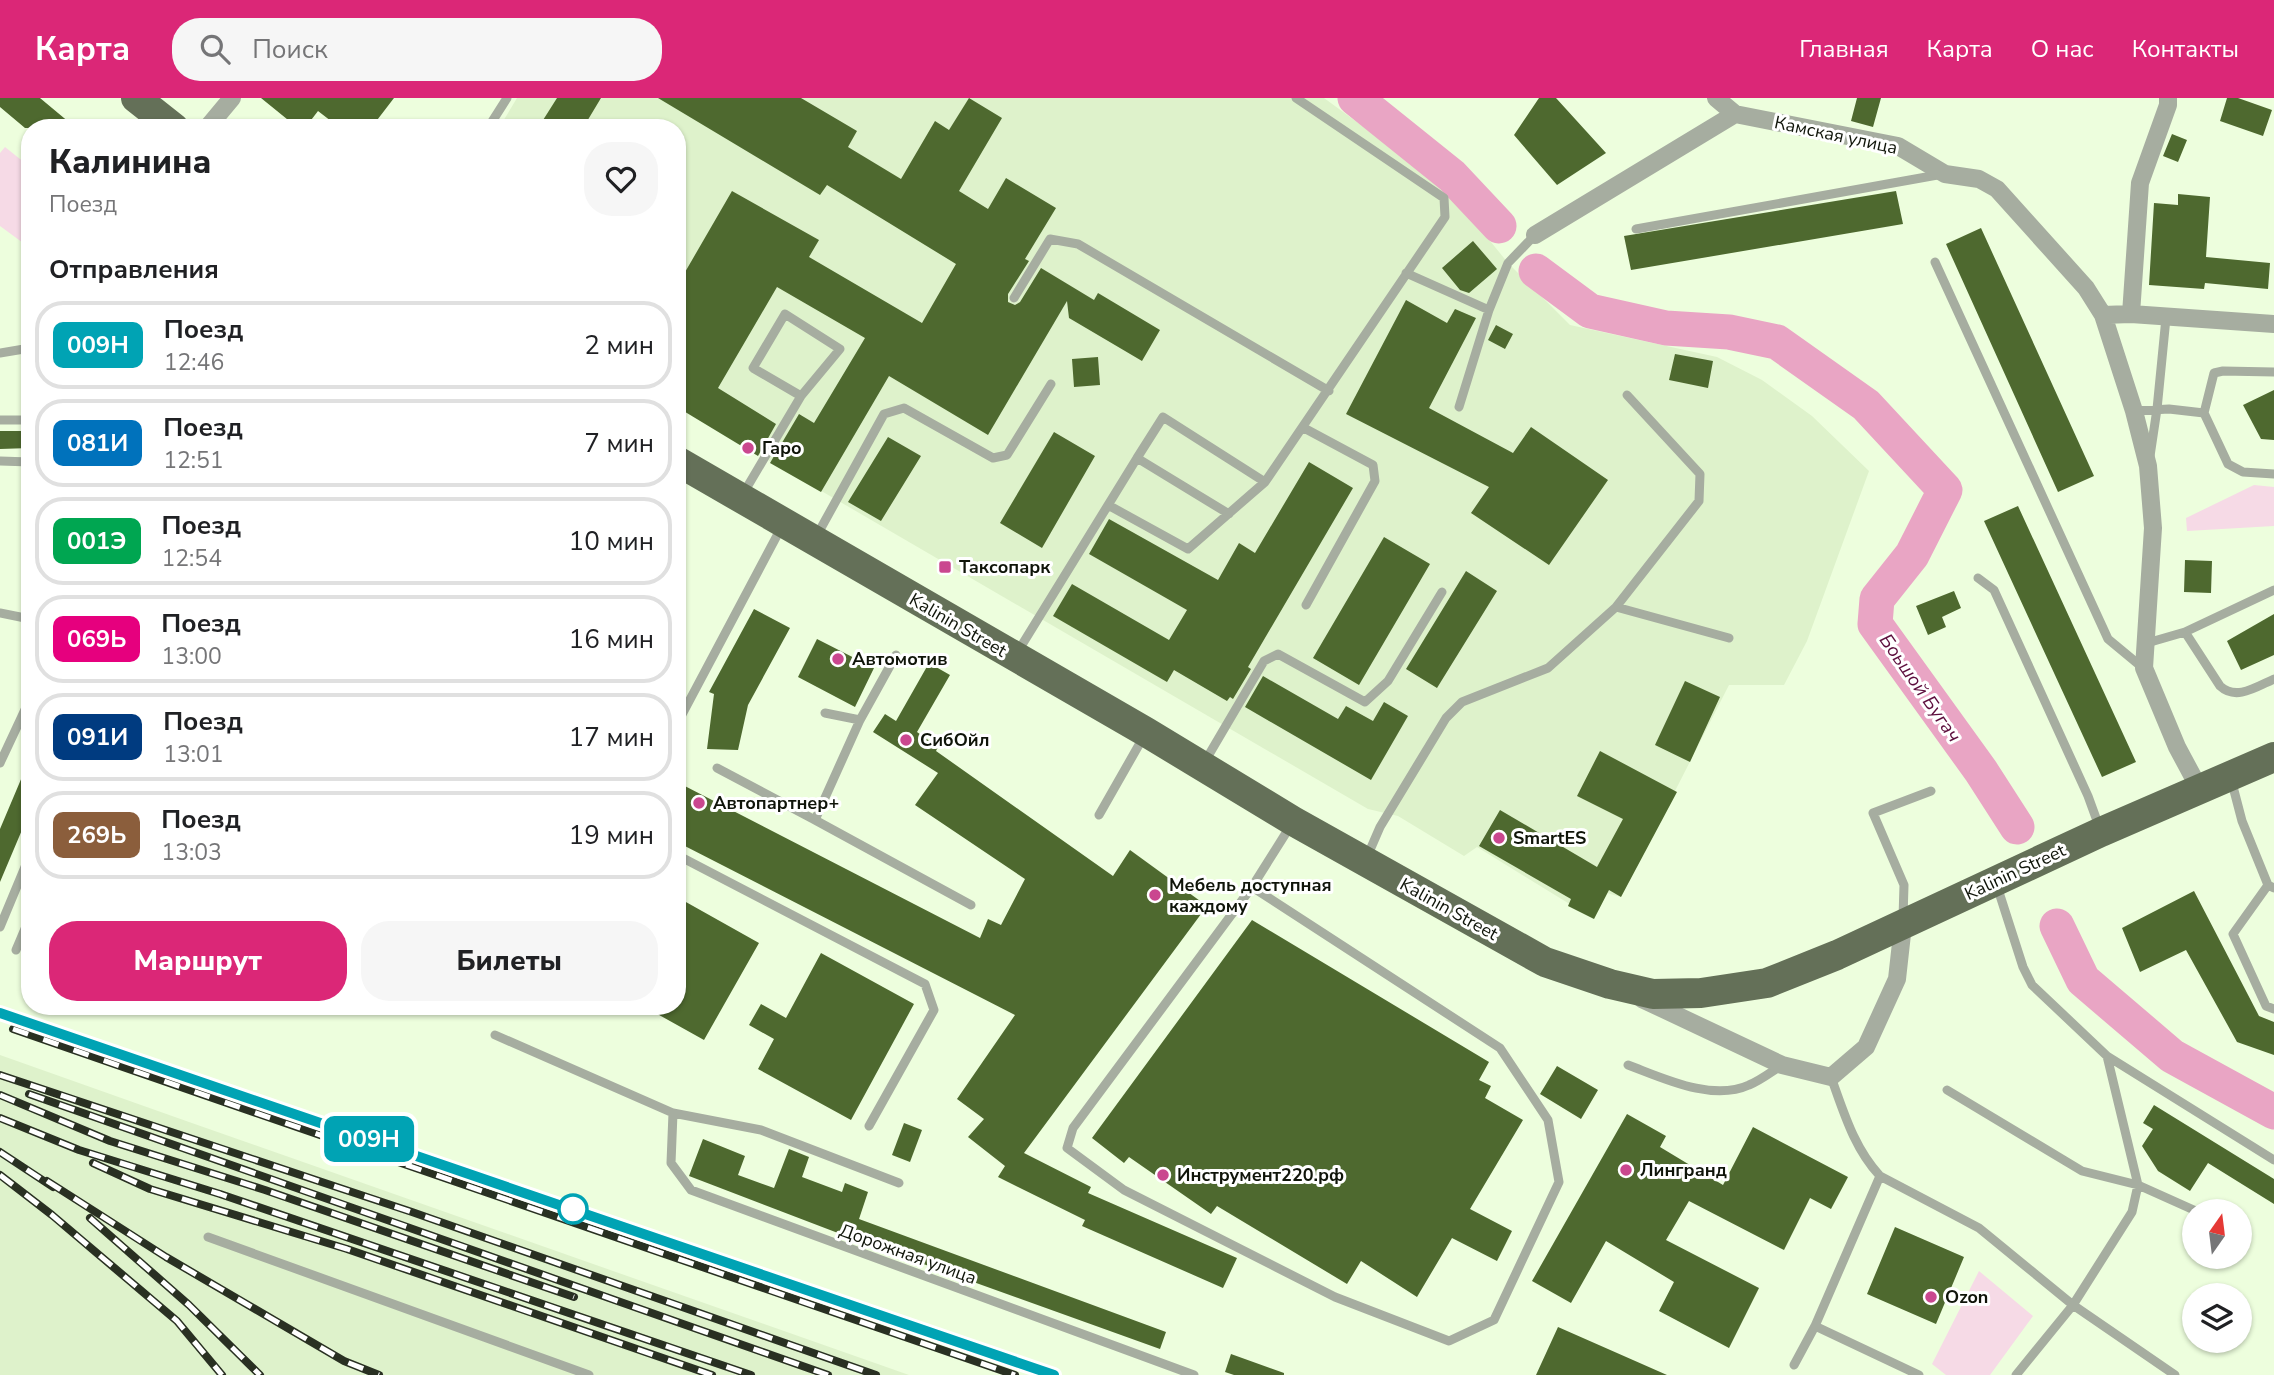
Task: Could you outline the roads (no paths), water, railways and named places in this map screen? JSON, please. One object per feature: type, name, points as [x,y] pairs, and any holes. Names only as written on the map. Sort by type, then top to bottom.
[{"type":"main road","points":[[136,98],[163,119]]},
{"type":"main road","name":"Kalinin Street","points":[[686,466],[1146,732],[1293,821],[1545,962],[1610,984],[1653,993],[1701,993],[1767,983],[1903,925],[2101,832],[2274,757]]},
{"type":"street","points":[[214,119],[232,98]]},
{"type":"street","points":[[1535,235],[1735,114],[1716,98]]},
{"type":"street","points":[[2131,314],[2140,183],[2168,105],[2168,98]]},
{"type":"street","name":"Камская улица","points":[[1735,114],[1898,146],[1945,174],[1979,179],[1997,189],[2086,288],[2103,315],[2134,411],[2148,466],[2153,528],[2144,668],[2177,747],[2199,788]]},
{"type":"street","points":[[2103,315],[2131,314],[2274,324]]},
{"type":"street","points":[[1610,984],[1782,1065],[1831,1077],[1866,1047],[1897,979],[1903,925]]},
{"type":"lane","points":[[494,119],[507,98]]},
{"type":"lane","points":[[1108,505],[1188,550],[1265,482],[1445,217],[1444,198],[1296,98]]},
{"type":"lane","points":[[1636,229],[1945,174]]},
{"type":"lane","points":[[1459,407],[1489,310],[1508,263],[1535,235]]},
{"type":"lane","points":[[1014,298],[1050,239],[1078,244],[1329,391]]},
{"type":"lane","points":[[1935,262],[2108,639],[2144,668]]},
{"type":"lane","points":[[1406,273],[1489,310]]},
{"type":"lane","points":[[740,498],[801,396],[840,349],[785,314],[753,368],[801,396]]},
{"type":"lane","points":[[2148,466],[2166,318]]},
{"type":"lane","points":[[0,353],[21,350]]},
{"type":"lane","points":[[2274,372],[2214,373],[2204,413],[2228,464],[2243,472],[2274,474]]},
{"type":"lane","points":[[814,542],[884,414],[904,408],[993,458],[1007,455],[1051,384]]},
{"type":"lane","points":[[1365,862],[1380,827],[1446,718],[1462,702],[1548,668],[1616,607],[1699,501],[1700,474],[1627,395]]},
{"type":"lane","points":[[2134,411],[2157,409],[2204,413]]},
{"type":"lane","points":[[1014,658],[1163,417],[1265,482]]},
{"type":"lane","points":[[0,420],[21,420]]},
{"type":"lane","points":[[1304,428],[1373,465],[1375,481],[1306,605]]},
{"type":"lane","points":[[1137,458],[1229,514]]},
{"type":"lane","points":[[0,461],[21,462]]},
{"type":"lane","points":[[686,707],[783,524]]},
{"type":"lane","points":[[1978,578],[1994,590],[2088,796],[2101,832]]},
{"type":"lane","points":[[2147,643],[2185,632],[2274,590]]},
{"type":"lane","points":[[1202,766],[1264,661],[1278,654],[1365,702],[1388,681],[1442,592]]},
{"type":"lane","points":[[1616,607],[1729,638]]},
{"type":"lane","points":[[0,613],[21,617]]},
{"type":"lane","points":[[2185,632],[2220,686],[2228,692],[2239,693],[2274,679]]},
{"type":"lane","points":[[815,820],[860,720],[896,655]]},
{"type":"lane","points":[[825,713],[860,720]]},
{"type":"lane","points":[[0,764],[4,743],[21,714]]},
{"type":"lane","points":[[1099,815],[1146,732]]},
{"type":"lane","points":[[717,768],[971,905]]},
{"type":"lane","points":[[2230,774],[2242,821],[2271,886],[2233,934],[2266,1006],[2274,1009]]},
{"type":"lane","points":[[1903,925],[1904,885],[1873,813],[1931,791]]},
{"type":"lane","points":[[1252,887],[1500,1048],[1548,1120],[1559,1182],[1494,1320],[1449,1341],[1335,1297],[1124,1190],[1067,1148],[1073,1128],[1252,887],[1293,821]]},
{"type":"lane","points":[[686,860],[925,984],[934,1010],[869,1126]]},
{"type":"lane","points":[[0,927],[21,877]]},
{"type":"lane","points":[[1995,881],[2023,967],[2032,985],[2106,1056],[2274,1160]]},
{"type":"lane","points":[[16,950],[21,938]]},
{"type":"lane","points":[[495,1035],[673,1112],[761,1130],[899,1183]]},
{"type":"lane","points":[[2016,1375],[2073,1305],[2132,1212],[2138,1185],[2106,1056]]},
{"type":"lane","points":[[1628,1065],[1685,1085],[1720,1090],[1747,1086],[1782,1065]]},
{"type":"lane","points":[[1831,1077],[1857,1146],[1865,1160],[1880,1176],[1979,1228],[2073,1305],[2175,1375]]},
{"type":"lane","points":[[1947,1090],[2082,1171],[2138,1185],[2182,1205]]},
{"type":"lane","name":"Дорожная улица","points":[[673,1112],[671,1163],[691,1190],[1194,1375]]},
{"type":"lane","points":[[1794,1365],[1815,1326],[1880,1176]]},
{"type":"lane","points":[[208,1237],[589,1375]]},
{"type":"lane","points":[[1815,1326],[1920,1375]]},
{"type":"waterway","points":[[1355,98],[1452,176],[1499,226]]},
{"type":"waterway","name":"Боьшой Бугач","points":[[1536,271],[1590,311],[1666,328],[1729,332],[1777,342],[1866,405],[1945,490],[1912,555],[1877,599],[1875,624],[1981,771],[2017,827]]},
{"type":"waterway","points":[[2057,926],[2083,980],[2172,1056],[2274,1112]]},
{"type":"railway","points":[[0,1013],[1054,1375]]},
{"type":"railway","points":[[13,1029],[1015,1375]]},
{"type":"railway","points":[[0,1075],[412,1212],[876,1375]]},
{"type":"railway","points":[[29,1094],[828,1375]]},
{"type":"railway","points":[[0,1095],[110,1141],[265,1190],[574,1297]]},
{"type":"railway","points":[[0,1118],[79,1150],[220,1194],[751,1375]]},
{"type":"railway","points":[[0,1152],[53,1187]]},
{"type":"railway","points":[[93,1163],[150,1189],[347,1249],[712,1375]]},
{"type":"railway","points":[[0,1175],[52,1215],[177,1321],[222,1375]]},
{"type":"railway","points":[[47,1181],[166,1257],[344,1361],[379,1375]]},
{"type":"railway","points":[[90,1218],[189,1305],[260,1375]]},
{"type":"train","name":"009Н","points":[[0,1013],[1054,1375]]},
{"type":"place","name":"Гаро","points":[[748,448]]},
{"type":"place","name":"Таксопарк","points":[[945,567]]},
{"type":"place","name":"Автомотив","points":[[838,659]]},
{"type":"place","name":"СибОйл","points":[[906,740]]},
{"type":"place","name":"Автопартнер+","points":[[699,803]]},
{"type":"place","name":"SmartES","points":[[1499,838]]},
{"type":"place","name":"Мебель доступная каждому","points":[[1155,895]]},
{"type":"place","name":"Лингранд","points":[[1626,1170]]},
{"type":"place","name":"Инструмент220.рф","points":[[1163,1175]]},
{"type":"place","name":"Ozon","points":[[1931,1297]]}]
